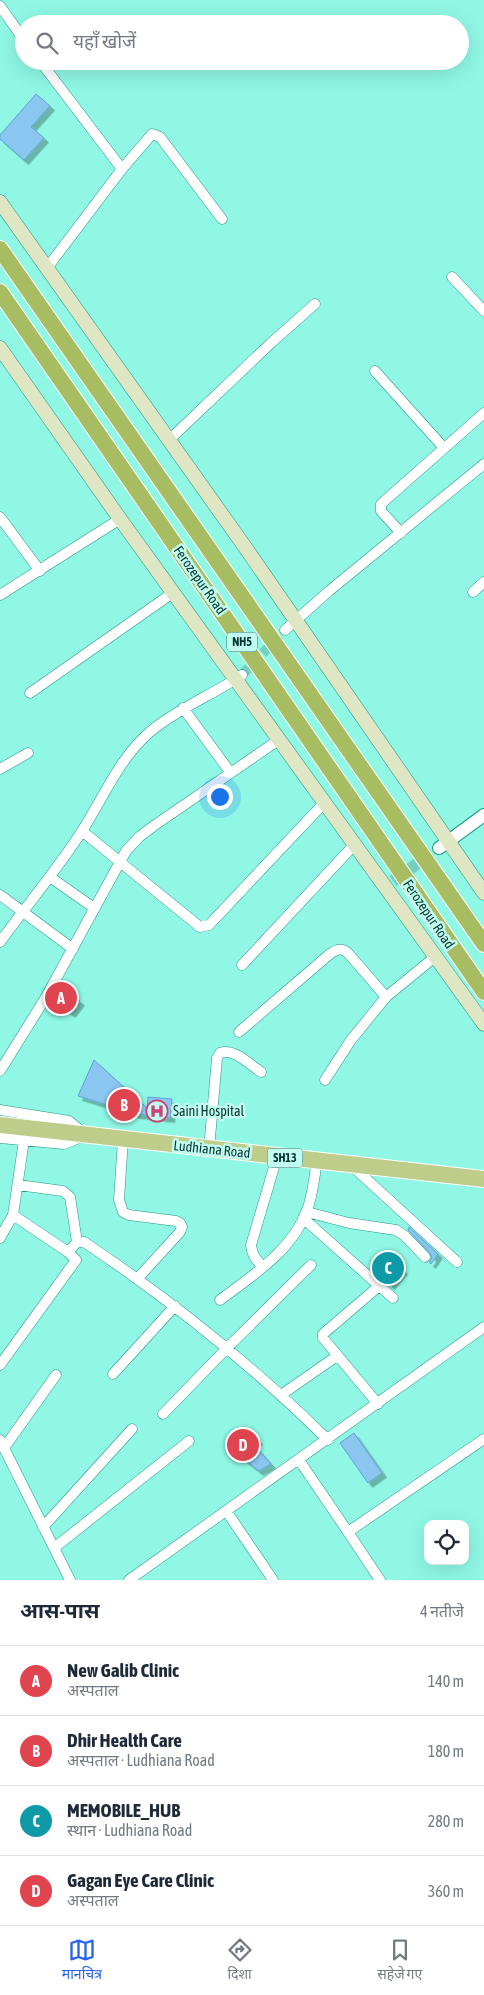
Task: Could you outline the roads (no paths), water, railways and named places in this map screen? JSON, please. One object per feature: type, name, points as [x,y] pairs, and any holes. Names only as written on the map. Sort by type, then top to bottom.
[{"type":"highway","name":"NH5","points":[[0,249],[484,944]]},
{"type":"highway","name":"Ferozepur Road","points":[[0,292],[484,992]]},
{"type":"main road","points":[[0,202],[168,441],[229,524],[290,624],[443,844],[484,893]]},
{"type":"main road","points":[[0,348],[120,519],[239,677],[280,739],[355,844],[390,884],[436,956],[484,1024]]},
{"type":"main road","name":"Ludhiana Road","points":[[0,1125],[484,1179]]},
{"type":"street","points":[[0,6],[15,27]]},
{"type":"street","points":[[47,70],[122,169]]},
{"type":"street","points":[[47,268],[122,169],[149,136],[156,134],[222,219]]},
{"type":"street","points":[[452,277],[484,311]]},
{"type":"street","points":[[168,441],[315,304]]},
{"type":"street","points":[[374,371],[444,448]]},
{"type":"street","points":[[400,534],[381,511],[381,504],[484,413]]},
{"type":"street","points":[[290,624],[484,464]]},
{"type":"street","points":[[0,517],[40,571]]},
{"type":"street","points":[[0,595],[120,519]]},
{"type":"street","points":[[473,592],[484,582]]},
{"type":"street","points":[[30,693],[174,592]]},
{"type":"street","points":[[0,942],[50,877],[82,831],[114,775],[132,750],[151,732],[182,708],[239,677]]},
{"type":"street","points":[[182,708],[230,772]]},
{"type":"street","points":[[0,1071],[27,1029],[126,851],[139,837],[280,739]]},
{"type":"street","points":[[0,769],[28,752]]},
{"type":"street","points":[[82,831],[200,926],[204,927],[209,925],[325,802]]},
{"type":"street","points":[[443,844],[484,815]]},
{"type":"street","points":[[242,965],[355,844]]},
{"type":"street","points":[[50,877],[94,908]]},
{"type":"street","points":[[0,895],[72,949]]},
{"type":"street","points":[[239,1032],[331,953],[337,950],[343,950],[348,953],[386,997]]},
{"type":"street","points":[[325,1080],[351,1040],[386,997],[436,956]]},
{"type":"street","points":[[209,1149],[217,1058],[220,1053],[227,1051],[233,1053],[261,1072]]},
{"type":"street","points":[[0,1110],[69,1121],[86,1135],[64,1144],[0,1138]]},
{"type":"street","points":[[123,1139],[119,1200],[123,1212],[129,1215],[176,1221],[182,1227],[180,1232],[138,1278]]},
{"type":"street","points":[[0,1238],[13,1214],[24,1140]]},
{"type":"street","points":[[263,1267],[252,1252],[252,1244],[277,1157]]},
{"type":"street","points":[[220,1300],[283,1249],[305,1215],[317,1161]]},
{"type":"street","points":[[351,1165],[457,1262]]},
{"type":"street","points":[[18,1185],[63,1190],[68,1193],[77,1242]]},
{"type":"street","points":[[0,1365],[76,1262],[75,1258],[68,1252],[13,1214]]},
{"type":"street","points":[[305,1215],[396,1230],[405,1236],[425,1257]]},
{"type":"street","points":[[305,1215],[394,1298]]},
{"type":"street","points":[[68,1252],[77,1242],[84,1242],[138,1278],[175,1306],[281,1395],[328,1440]]},
{"type":"street","points":[[163,1414],[311,1266]]},
{"type":"street","points":[[378,1404],[323,1338],[324,1332],[379,1286]]},
{"type":"street","points":[[113,1374],[175,1306]]},
{"type":"street","points":[[129,1580],[300,1460],[484,1327]]},
{"type":"street","points":[[281,1395],[337,1356]]},
{"type":"street","points":[[56,1375],[2,1444],[70,1580]]},
{"type":"street","points":[[43,1527],[132,1429]]},
{"type":"street","points":[[348,1532],[484,1440]]},
{"type":"street","points":[[54,1548],[189,1441]]},
{"type":"street","points":[[300,1460],[380,1580]]},
{"type":"street","points":[[226,1512],[273,1580]]},
{"type":"tunnel","points":[[242,675],[285,630]]},
{"type":"tunnel","points":[[393,881],[439,848]]},
{"type":"place","name":"New Galib Clinic","points":[[61,998]]},
{"type":"place","name":"Dhir Health Care","points":[[124,1105]]},
{"type":"place","name":"Saini Hospital","points":[[157,1111]]},
{"type":"place","name":"MEMOBILE_HUB","points":[[388,1268]]},
{"type":"place","name":"Gagan Eye Care Clinic","points":[[243,1445]]}]
